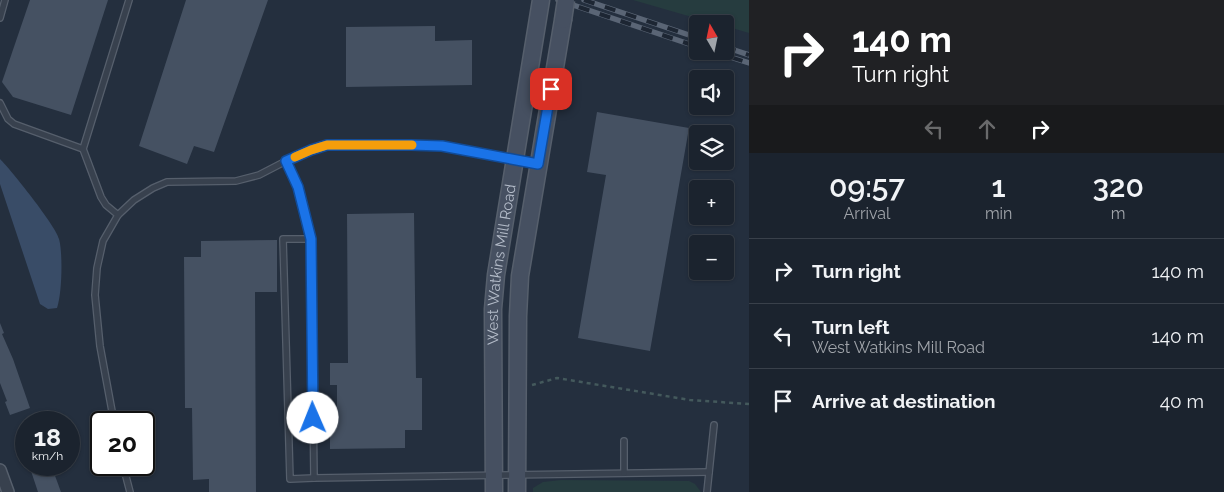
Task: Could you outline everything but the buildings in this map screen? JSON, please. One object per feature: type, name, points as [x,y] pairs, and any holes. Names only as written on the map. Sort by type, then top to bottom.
[{"type":"main road","name":"West Watkins Mill Road","points":[[517,492],[520,276],[566,0]]},
{"type":"main road","name":"West Watkins Mill Road","points":[[494,492],[494,309],[496,274],[540,6]]},
{"type":"street","points":[[0,470],[8,492]]},
{"type":"lane","points":[[0,18],[6,0]]},
{"type":"lane","points":[[118,215],[100,197],[83,149],[129,0]]},
{"type":"lane","points":[[0,104],[8,119],[14,124],[83,149]]},
{"type":"lane","points":[[112,411],[100,346],[95,294],[96,268],[103,241],[118,215],[134,200],[152,188],[168,182],[236,181],[259,176],[286,161],[327,145],[442,146],[538,164]]},
{"type":"lane","points":[[286,161],[298,187],[311,239],[314,478]]},
{"type":"lane","points":[[311,239],[284,240],[290,479],[494,474],[710,472]]},
{"type":"lane","points":[[707,492],[714,425]]},
{"type":"lane","points":[[624,441],[624,473]]},
{"type":"lane","points":[[126,476],[130,492]]},
{"type":"path","points":[[532,376],[532,385],[557,378],[690,400],[749,404]]},
{"type":"green space","points":[[633,0],[749,0],[749,33],[734,29],[734,15],[689,16]]},
{"type":"green space","points":[[561,480],[689,481],[695,484],[701,492],[533,492],[533,488],[543,482]]},
{"type":"water","points":[[0,159],[42,211],[59,239],[61,274],[57,308],[48,309],[40,304],[0,184]]},
{"type":"railway","points":[[558,0],[689,44]]},
{"type":"railway","points":[[584,0],[689,35]]},
{"type":"railway","points":[[734,50],[749,55]]},
{"type":"railway","points":[[734,58],[749,63]]},
{"type":"slow traffic","points":[[295,157],[327,145],[412,145]]},
{"type":"route","points":[[313,418],[311,239],[298,187],[286,161],[327,145],[411,145],[442,146],[475,154],[538,164],[551,89]]}]
